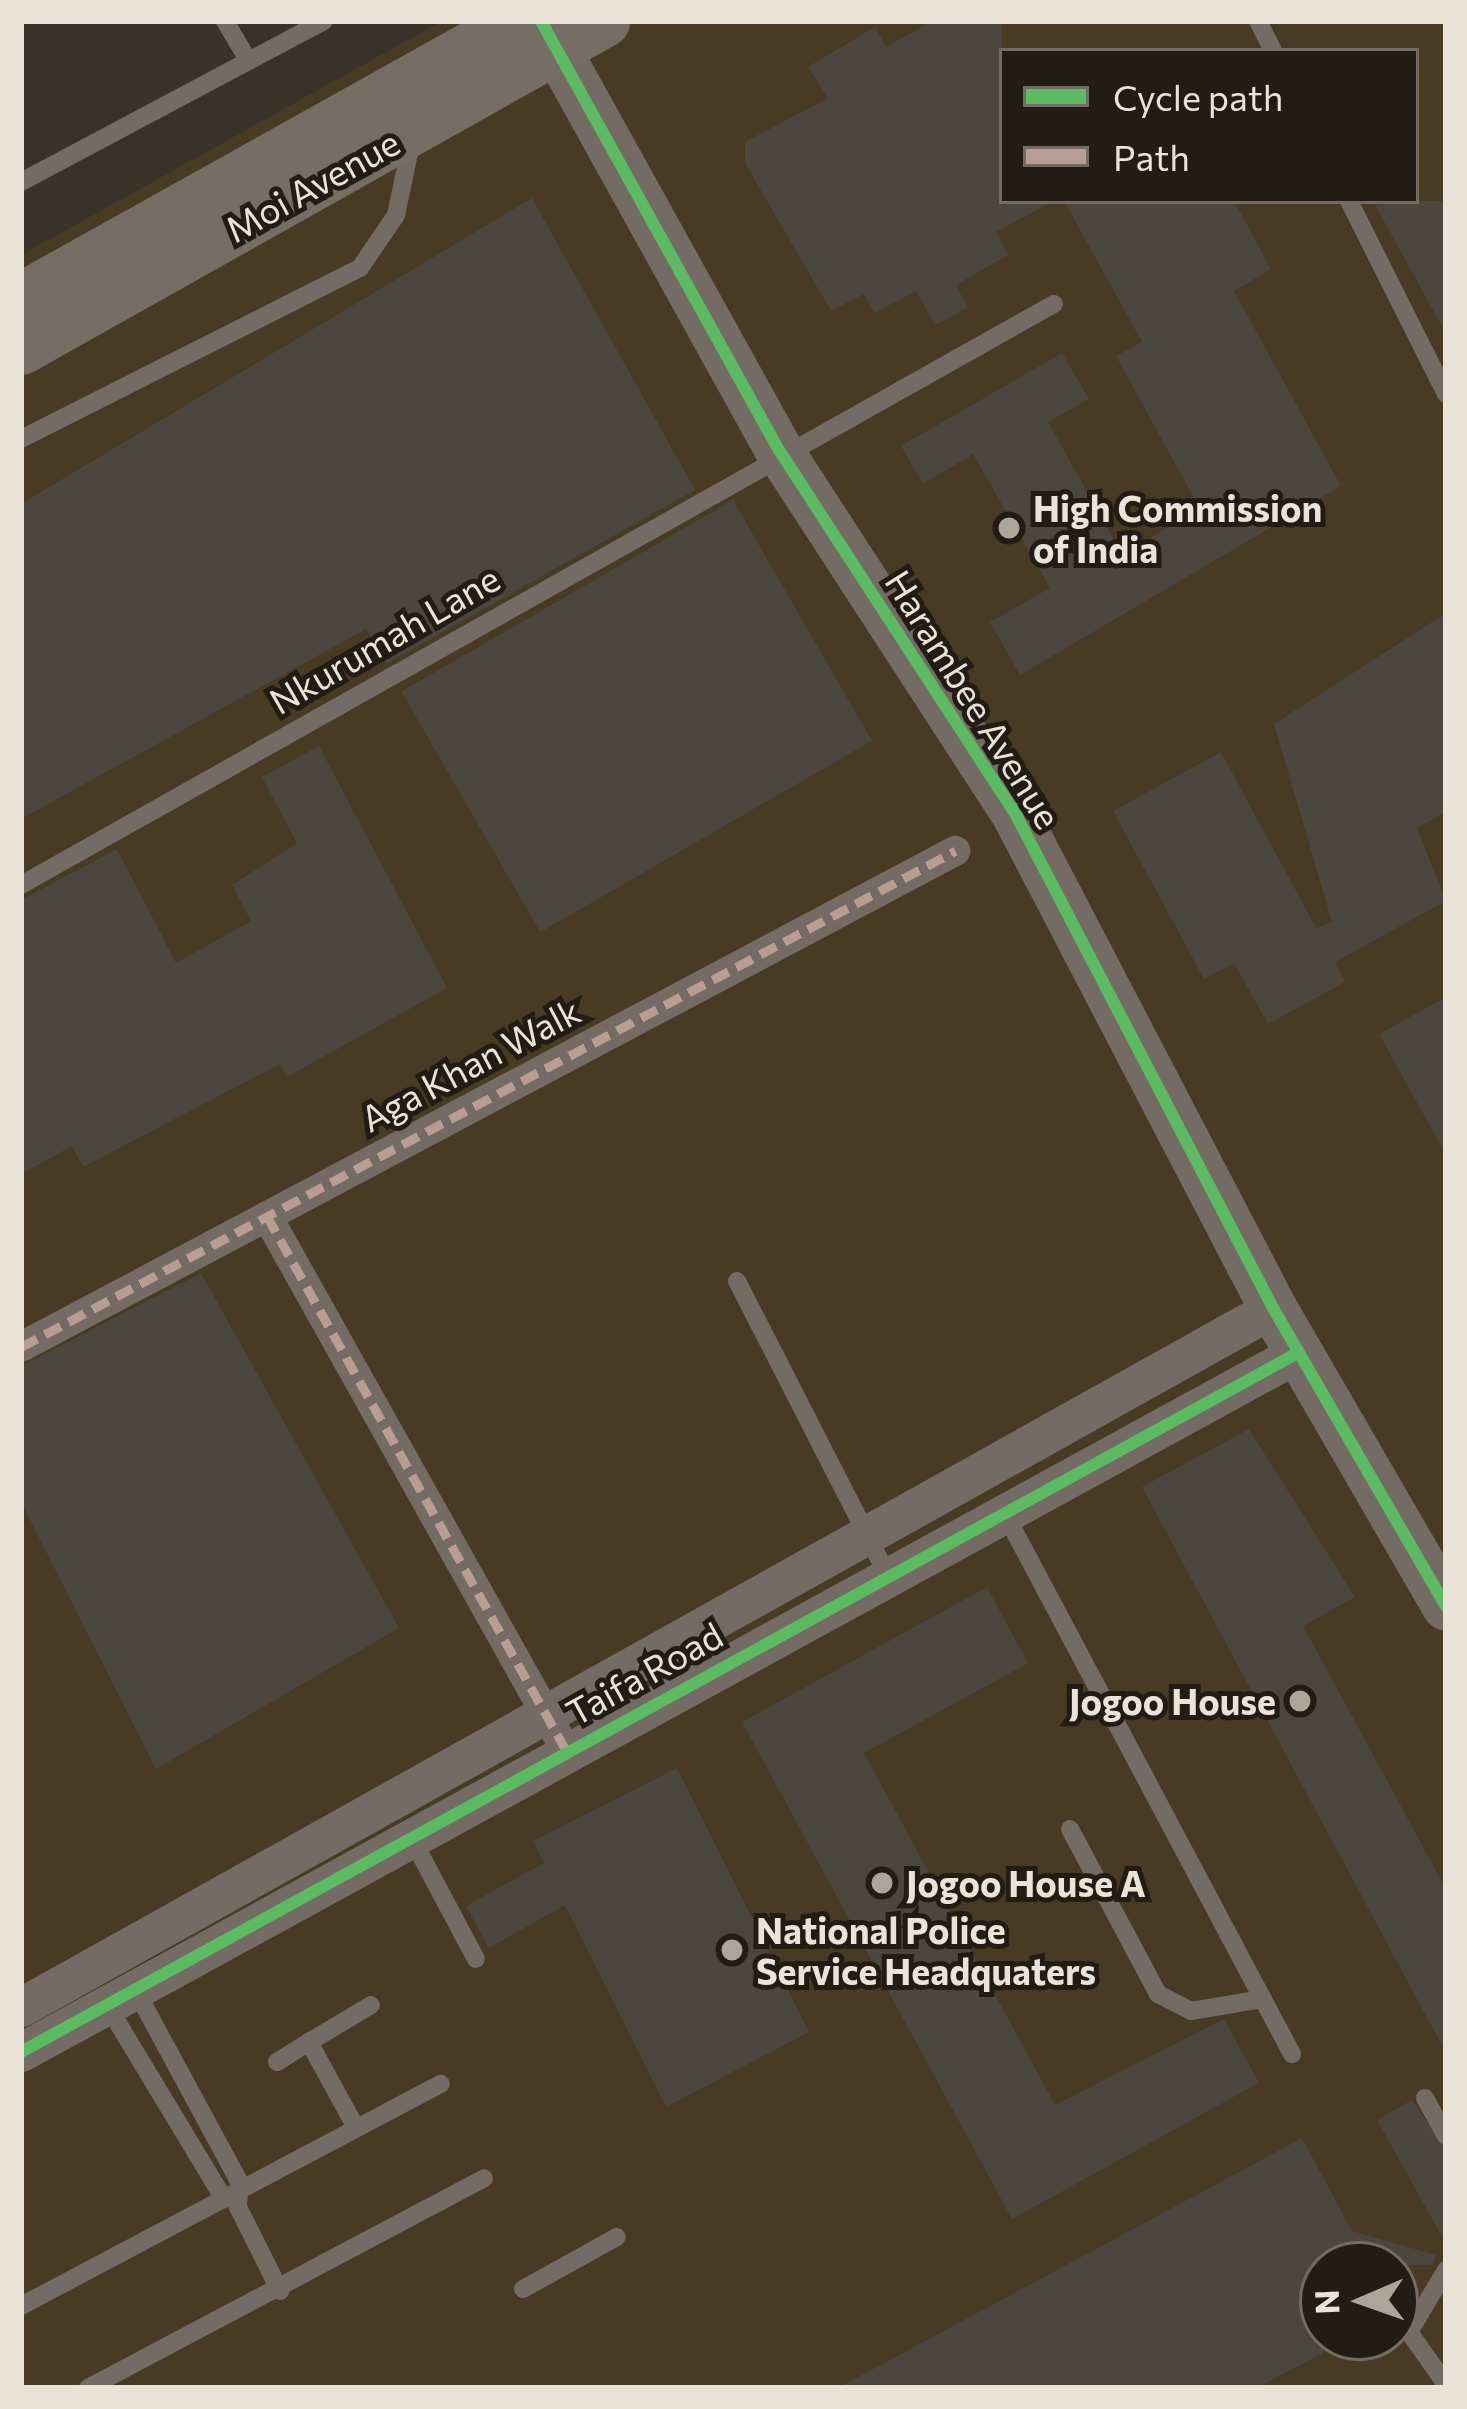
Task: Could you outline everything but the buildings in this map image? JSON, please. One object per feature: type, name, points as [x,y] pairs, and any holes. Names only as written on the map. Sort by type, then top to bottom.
[{"type":"main road","name":"Moi Avenue","points":[[21,300],[539,30],[603,21]]},
{"type":"main road","name":"Moi Avenue","points":[[21,348],[412,128],[539,30]]},
{"type":"street","name":"Harambee Avenue","points":[[539,30],[779,450],[1017,817],[1298,1353],[1446,1607]]},
{"type":"street","name":"Aga Khan Walk","points":[[21,1347],[955,851]]},
{"type":"street","points":[[267,1216],[566,1750]]},
{"type":"street","name":"Taifa Road","points":[[21,2007],[1274,1308]]},
{"type":"street","name":"Taifa Road","points":[[21,2052],[1003,1510],[1298,1353]]},
{"type":"lane","points":[[225,21],[248,60]]},
{"type":"lane","points":[[21,182],[324,21]]},
{"type":"lane","points":[[1258,21],[1272,48]]},
{"type":"lane","points":[[21,439],[360,268],[396,215],[412,128]]},
{"type":"lane","points":[[1350,204],[1446,394]]},
{"type":"lane","name":"Nkurumah Lane","points":[[21,885],[779,450],[1054,304]]},
{"type":"lane","points":[[737,1281],[887,1574]]},
{"type":"lane","points":[[1003,1510],[1292,2054]]},
{"type":"lane","points":[[1070,1829],[1158,1994],[1191,2011],[1263,1999]]},
{"type":"lane","points":[[411,1837],[476,1960]]},
{"type":"lane","points":[[121,1997],[240,2183],[238,2207],[280,2291]]},
{"type":"lane","points":[[121,1997],[217,2195],[238,2207]]},
{"type":"lane","points":[[277,2062],[371,2006]]},
{"type":"lane","points":[[309,2042],[355,2126]]},
{"type":"lane","points":[[21,2306],[217,2195],[441,2084]]},
{"type":"lane","points":[[1425,2098],[1446,2136]]},
{"type":"lane","points":[[88,2388],[280,2291],[484,2178]]},
{"type":"lane","points":[[524,2289],[617,2237]]},
{"type":"lane","points":[[1446,2270],[1409,2332],[1446,2384]]},
{"type":"shaded area","points":[[442,21],[1446,21],[1446,2388],[21,2388],[21,255]]},
{"type":"marked path","points":[[21,1347],[955,851]]},
{"type":"marked path","points":[[267,1216],[566,1750]]},
{"type":"cycle path","points":[[541,21],[779,450],[1017,817],[1273,1308],[1446,1607]]},
{"type":"cycle path","points":[[21,2052],[1298,1353]]},
{"type":"place","name":"High Commission of India","points":[[1009,528]]},
{"type":"place","name":"Jogoo House","points":[[1300,1701]]},
{"type":"place","name":"Jogoo House A","points":[[882,1883]]},
{"type":"place","name":"National Police Service Headquaters","points":[[732,1950]]}]
